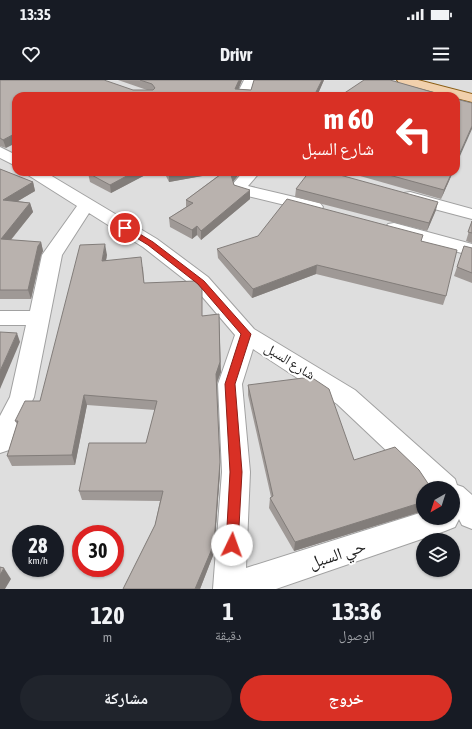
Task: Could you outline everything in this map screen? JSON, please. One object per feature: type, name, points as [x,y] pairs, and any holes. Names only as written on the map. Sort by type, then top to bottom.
[{"type":"main road","points":[[403,80],[449,92]]},
{"type":"main road","points":[[441,80],[472,88]]},
{"type":"main road","points":[[460,95],[472,98]]},
{"type":"street","points":[[245,92],[250,80]]},
{"type":"street","points":[[0,152],[12,159]]},
{"type":"street","name":"شارع السبل","points":[[47,176],[60,180],[87,204],[150,244],[201,282],[246,334],[346,397],[437,481]]},
{"type":"street","points":[[249,176],[240,186],[241,189],[333,212]]},
{"type":"street","points":[[396,193],[472,214]]},
{"type":"street","points":[[0,442],[22,397],[52,254],[87,204]]},
{"type":"street","points":[[379,224],[472,250]]},
{"type":"street","points":[[0,318],[38,318]]},
{"type":"street","points":[[230,589],[236,472],[230,384],[246,334]]},
{"type":"street","name":"حي السبل","points":[[230,589],[461,510]]},
{"type":"shaded area","points":[[0,80],[472,80],[472,589],[0,589]]},
{"type":"building","points":[[0,80],[104,80],[133,90],[153,90],[155,88],[152,84],[140,80],[239,80],[235,89],[251,90],[254,80],[322,80],[316,92],[12,92],[12,135],[3,140],[0,138]]},
{"type":"building","points":[[364,80],[390,80],[432,92],[346,92]]},
{"type":"building","points":[[460,100],[472,103],[472,126],[460,153]]},
{"type":"building","points":[[0,169],[12,174],[12,176],[18,176],[33,182],[3,200],[30,203],[1,239],[41,242],[38,246],[28,290],[0,290]]},
{"type":"building","points":[[94,176],[127,176],[110,185]]},
{"type":"building","points":[[219,176],[231,176],[234,185],[250,190],[201,231],[197,226],[192,230],[169,218],[193,203],[186,200]]},
{"type":"building","points":[[306,176],[344,176],[438,202],[429,223],[296,189]]},
{"type":"building","points":[[393,176],[450,176],[444,190]]},
{"type":"building","points":[[287,199],[423,235],[421,241],[457,250],[446,296],[317,265],[253,289],[217,249],[258,236]]},
{"type":"building","points":[[472,221],[472,233],[468,232]]},
{"type":"building","points":[[105,244],[102,261],[141,257],[144,283],[195,281],[202,289],[202,316],[219,314],[220,362],[216,374],[220,462],[214,544],[195,589],[123,589],[155,525],[163,491],[79,491],[89,443],[146,443],[157,401],[84,395],[72,455],[7,456],[18,421],[15,421],[25,401],[40,401],[80,245]]},
{"type":"building","points":[[464,246],[472,248],[472,273],[457,267]]},
{"type":"building","points":[[0,332],[17,333],[0,371]]},
{"type":"building","points":[[311,377],[329,389],[354,460],[395,447],[419,470],[426,481],[416,481],[416,504],[295,542],[270,498],[273,496],[248,385]]},
{"type":"building","points":[[0,567],[4,568],[0,575]]},
{"type":"route","points":[[125,228],[150,244],[201,282],[246,334],[230,384],[236,472],[232,545]]}]
